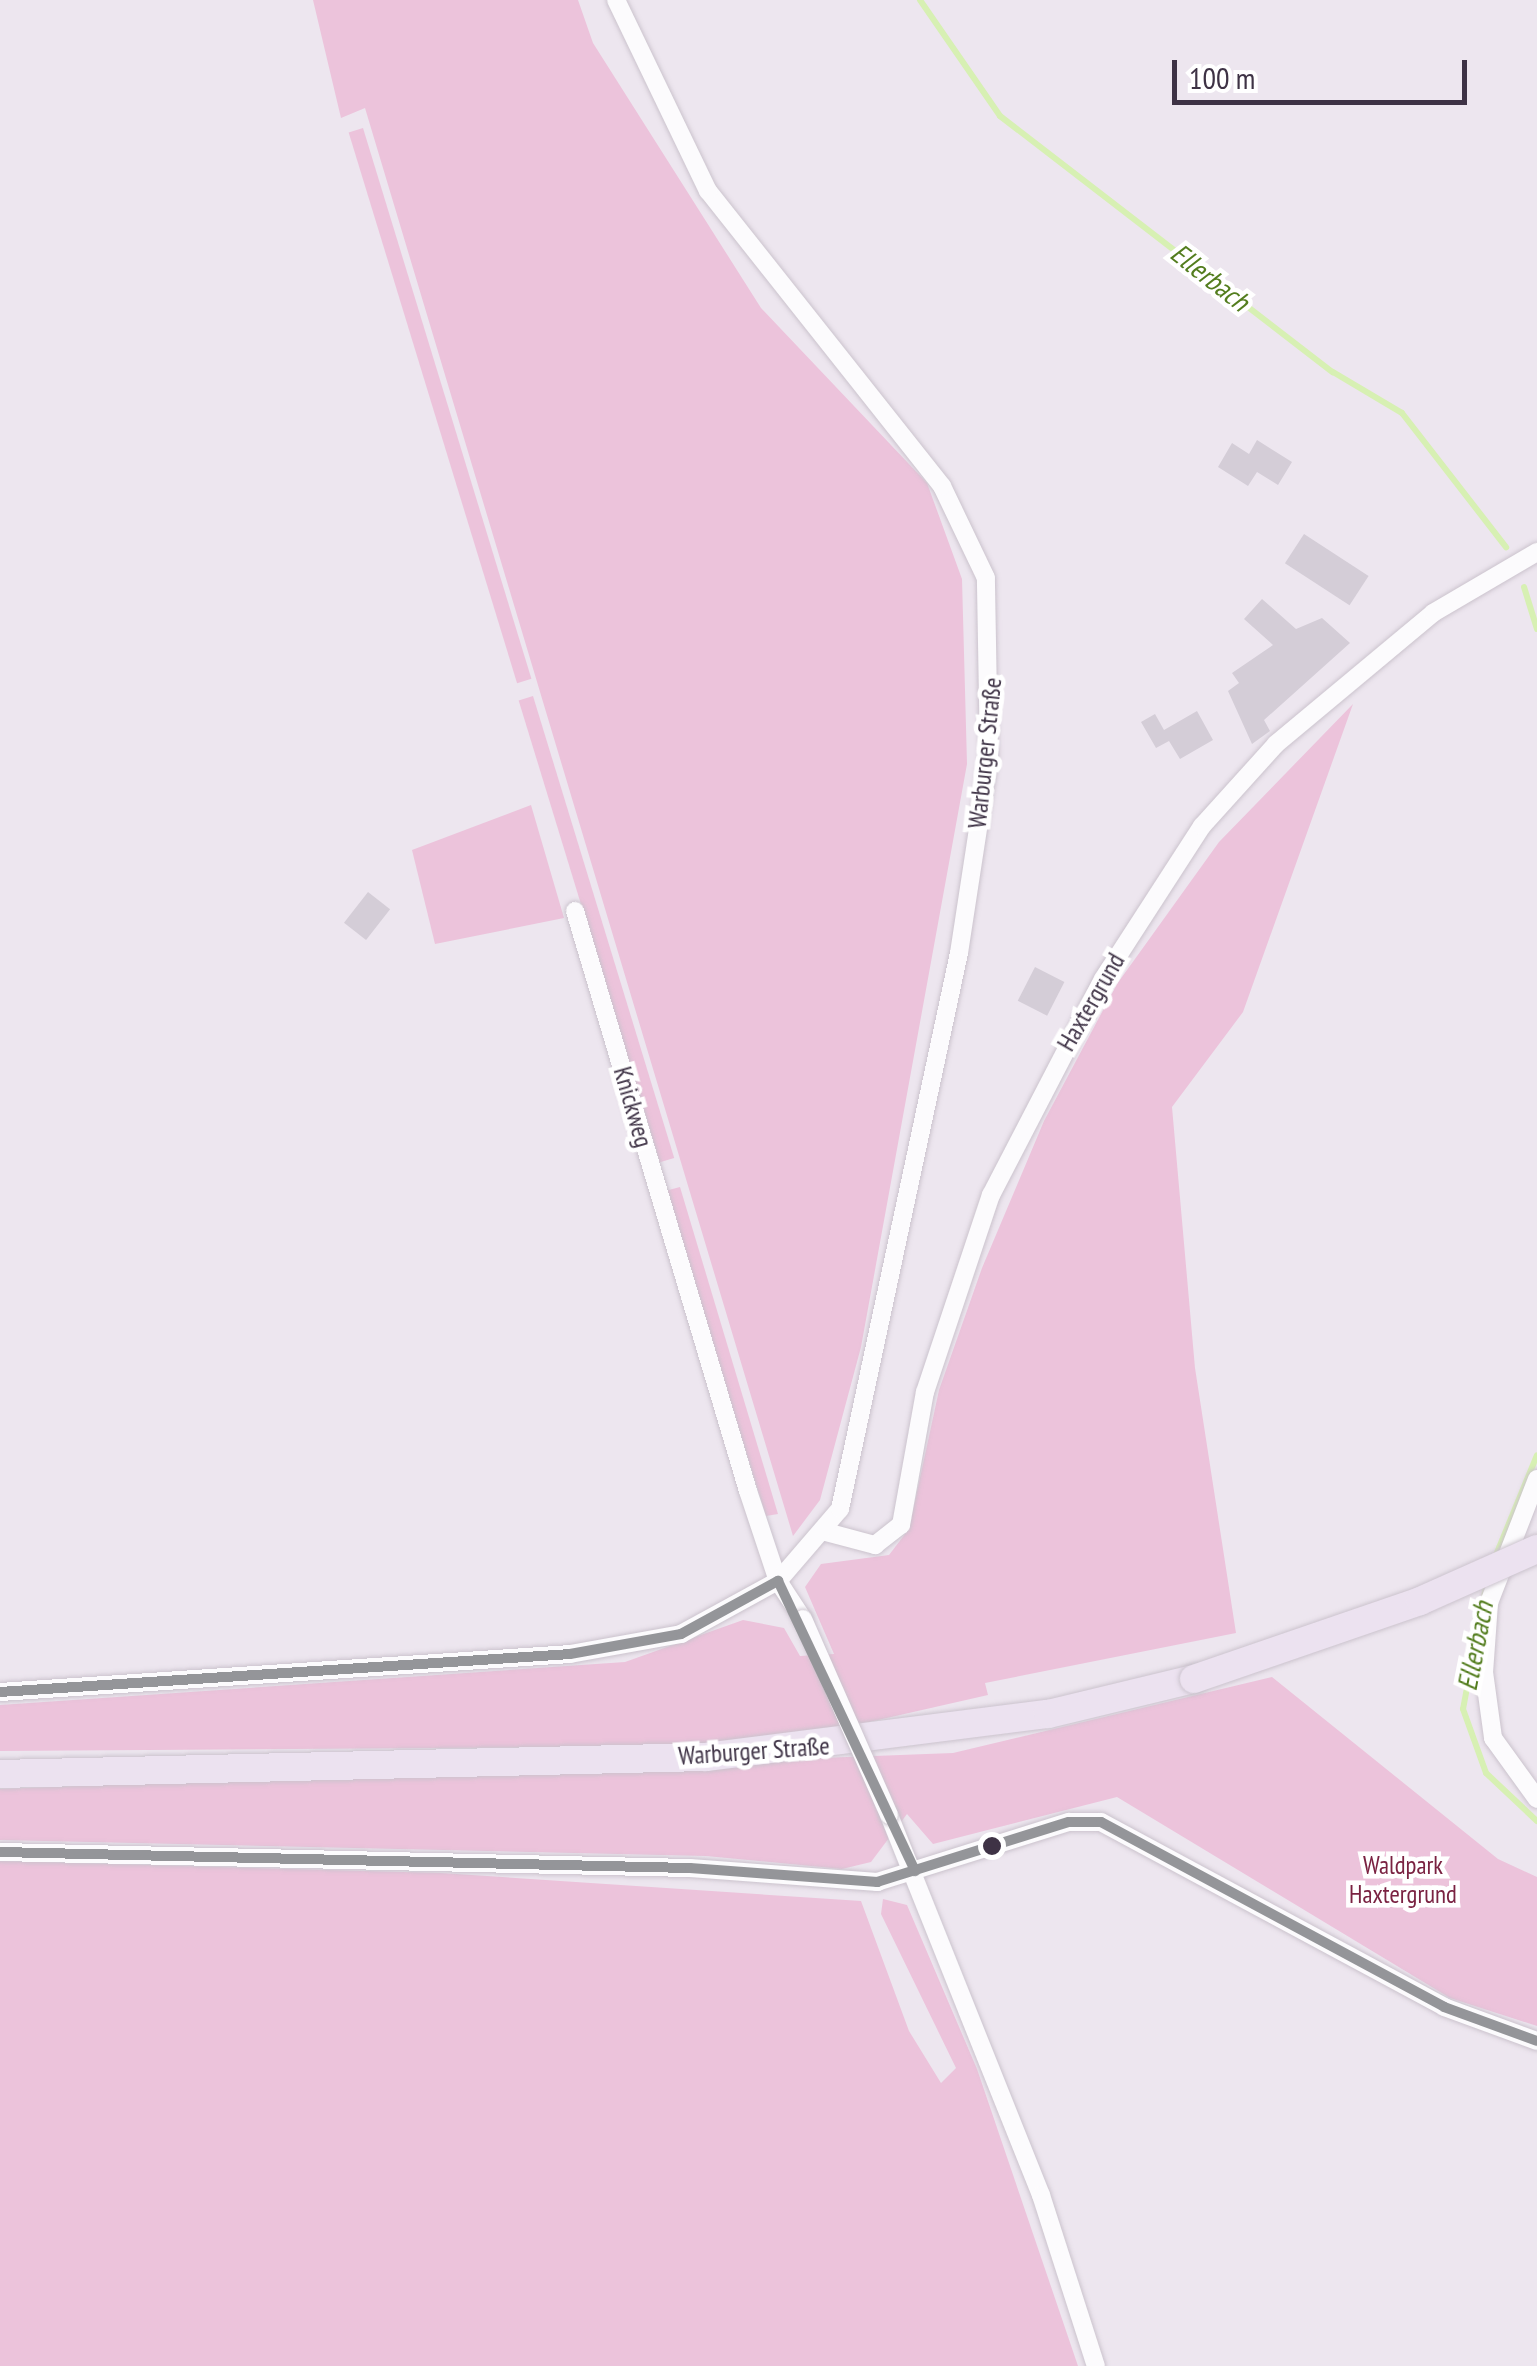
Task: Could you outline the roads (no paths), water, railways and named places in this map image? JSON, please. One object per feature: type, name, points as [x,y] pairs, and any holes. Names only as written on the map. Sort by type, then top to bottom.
[{"type":"main road","name":"Warburger Straße","points":[[0,1774],[706,1757],[1048,1714],[1194,1679],[1371,1620],[1537,1549]]},
{"type":"street","name":"Warburger Straße","points":[[0,1692],[570,1654],[681,1634],[778,1581],[826,1532],[858,1448],[959,953],[989,757],[994,671],[986,578],[942,486],[708,191],[616,0]]},
{"type":"street","name":"Haxtergrund","points":[[826,1532],[875,1545],[901,1525],[924,1392],[991,1195],[1083,1013],[1202,826],[1276,744],[1433,612],[1537,552]]},
{"type":"street","name":"Knickweg","points":[[576,911],[778,1581],[802,1619],[915,1871],[1041,2195],[1096,2366]]},
{"type":"street","points":[[1537,1478],[1489,1603],[1484,1672],[1493,1738],[1537,1799]]},
{"type":"street","points":[[0,1852],[690,1868],[877,1882],[1069,1822],[1101,1822],[1444,2007],[1537,2042]]},
{"type":"waterway","name":"Ellerbach","points":[[920,0],[1000,116],[1333,372],[1402,413],[1506,547]]},
{"type":"waterway","name":"Ellerbach","points":[[1524,587],[1537,629]]},
{"type":"waterway","name":"Ellerbach","points":[[1494,1560],[1537,1455]]},
{"type":"waterway","name":"Ellerbach","points":[[1487,1581],[1463,1709],[1486,1773],[1537,1821]]},
{"type":"park label","name":"Waldpark Haxtergrund","points":[[1403,1880]]}]
